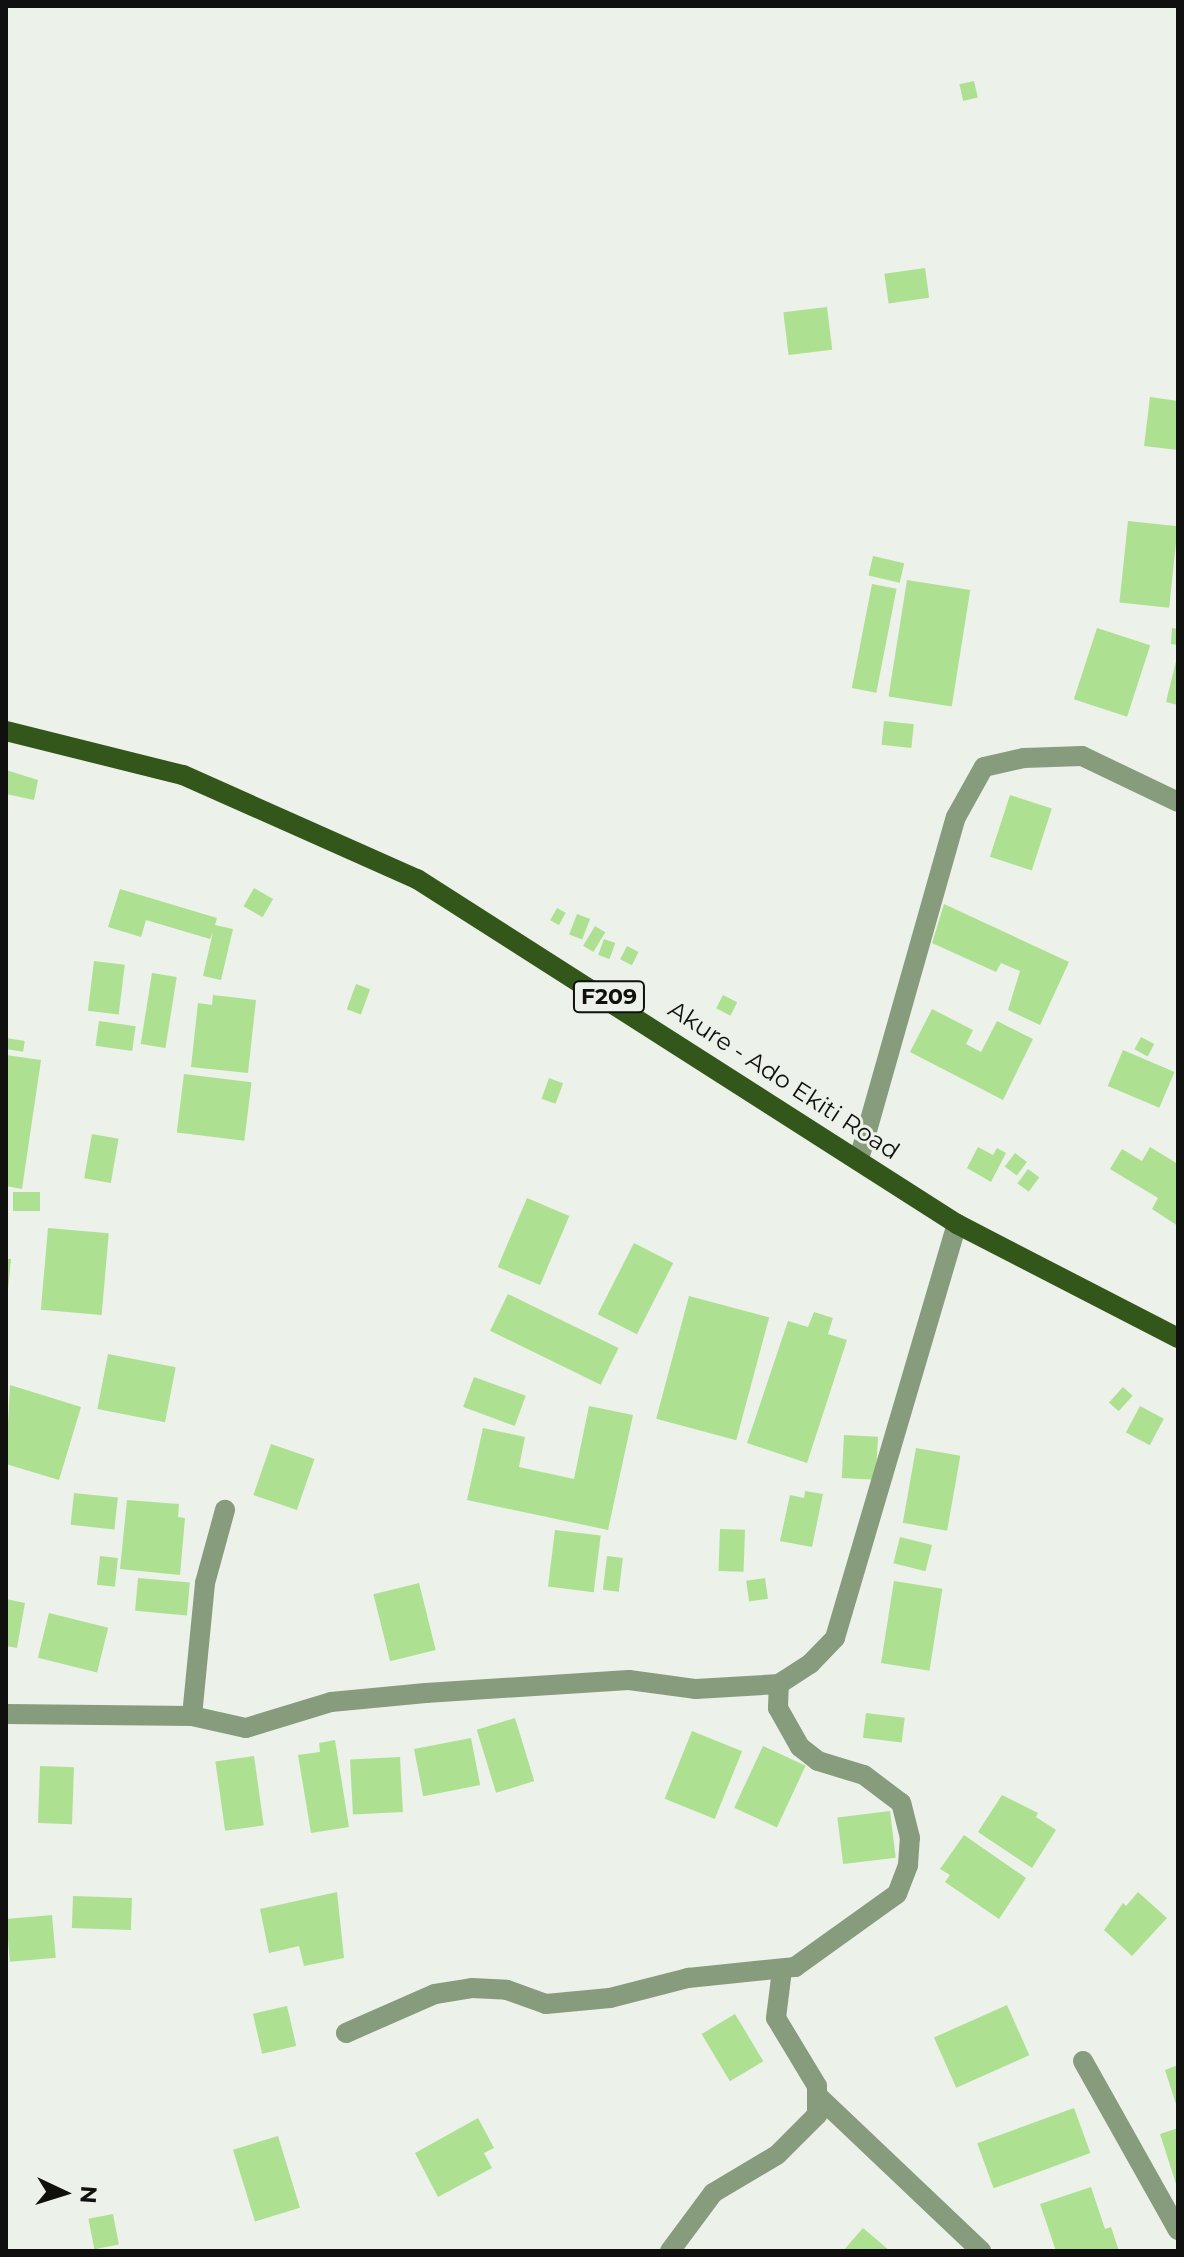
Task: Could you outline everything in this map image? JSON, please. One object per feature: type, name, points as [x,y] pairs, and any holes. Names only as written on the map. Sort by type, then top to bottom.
[{"type":"main road","name":"Akure - Ado Ekiti Road","points":[[6,731],[183,775],[417,879],[957,1224],[1178,1338]]},
{"type":"street","points":[[859,1159],[956,817],[984,767],[1024,758],[1082,756],[1178,802]]},
{"type":"street","points":[[6,1714],[192,1716],[246,1728],[331,1702],[426,1693],[629,1680],[696,1689],[779,1684],[810,1664],[835,1638],[957,1224]]},
{"type":"street","points":[[192,1716],[205,1583],[225,1510]]},
{"type":"street","points":[[346,2033],[435,1994],[472,1988],[507,1990],[546,2004],[610,1998],[688,1978],[795,1967],[897,1894],[910,1838],[901,1803],[864,1775],[818,1761],[800,1747],[778,1708],[779,1684]]},
{"type":"street","points":[[782,1970],[776,2018],[819,2097],[981,2251]]},
{"type":"street","points":[[1083,2061],[1178,2230]]},
{"type":"street","points":[[670,2251],[713,2193],[777,2155],[817,2115],[819,2097]]},
{"type":"building","points":[[974,81],[978,98],[963,101],[959,84]]},
{"type":"building","points":[[925,268],[929,298],[889,303],[884,274]]},
{"type":"building","points":[[827,307],[832,350],[789,355],[783,312]]},
{"type":"building","points":[[1150,397],[1178,401],[1178,450],[1144,446]]},
{"type":"building","points":[[1128,521],[1178,526],[1169,608],[1119,603]]},
{"type":"building","points":[[873,556],[904,563],[900,583],[869,575]]},
{"type":"building","points":[[907,580],[970,590],[952,707],[889,697]]},
{"type":"building","points":[[872,584],[897,589],[876,693],[852,688]]},
{"type":"building","points":[[1097,628],[1150,645],[1127,717],[1074,699]]},
{"type":"building","points":[[1172,628],[1178,629],[1178,645],[1171,644]]},
{"type":"building","points":[[1178,653],[1178,705],[1166,702]]},
{"type":"building","points":[[884,721],[914,724],[911,748],[881,745]]},
{"type":"building","points":[[6,770],[38,780],[34,800],[6,794]]},
{"type":"building","points":[[1010,795],[1052,809],[1032,870],[990,857]]},
{"type":"building","points":[[254,888],[273,899],[263,917],[244,906]]},
{"type":"building","points":[[120,889],[217,918],[215,925],[233,929],[221,980],[203,976],[213,932],[210,939],[146,920],[141,937],[108,927]]},
{"type":"building","points":[[944,904],[1069,962],[1040,1025],[1008,1010],[1020,971],[1001,963],[996,972],[932,943]]},
{"type":"building","points":[[557,908],[566,913],[559,925],[550,920]]},
{"type":"building","points":[[577,914],[590,919],[582,940],[569,935]]},
{"type":"building","points":[[595,926],[605,932],[593,952],[583,946]]},
{"type":"building","points":[[604,939],[615,943],[609,959],[598,955]]},
{"type":"building","points":[[627,946],[639,952],[632,965],[620,959]]},
{"type":"building","points":[[94,961],[125,965],[119,1014],[88,1011]]},
{"type":"building","points":[[152,973],[177,977],[165,1048],[141,1044]]},
{"type":"building","points":[[356,984],[370,989],[361,1015],[347,1009]]},
{"type":"building","points":[[213,995],[256,1000],[248,1073],[191,1067],[198,1003],[212,1005]]},
{"type":"building","points":[[723,995],[737,1002],[730,1016],[716,1008]]},
{"type":"building","points":[[932,1009],[973,1030],[966,1044],[981,1052],[997,1021],[1033,1039],[1003,1100],[910,1052]]},
{"type":"building","points":[[99,1021],[136,1026],[132,1051],[96,1046]]},
{"type":"building","points":[[1141,1037],[1154,1044],[1148,1056],[1134,1049]]},
{"type":"building","points":[[6,1038],[25,1041],[23,1052],[6,1049]]},
{"type":"building","points":[[1123,1050],[1175,1072],[1159,1108],[1108,1086]]},
{"type":"building","points":[[6,1055],[41,1060],[22,1189],[6,1186]]},
{"type":"building","points":[[184,1074],[251,1082],[244,1141],[177,1133]]},
{"type":"building","points":[[549,1078],[563,1083],[556,1104],[541,1099]]},
{"type":"building","points":[[92,1134],[119,1139],[111,1183],[84,1178]]},
{"type":"building","points":[[978,1147],[993,1155],[997,1148],[1006,1153],[991,1182],[967,1168]]},
{"type":"building","points":[[1150,1147],[1178,1164],[1178,1226],[1152,1209],[1158,1198],[1110,1169],[1122,1149],[1142,1161]]},
{"type":"building","points":[[1015,1153],[1027,1162],[1017,1176],[1005,1167]]},
{"type":"building","points":[[1028,1169],[1039,1177],[1029,1192],[1017,1184]]},
{"type":"building","points":[[13,1192],[40,1192],[40,1211],[13,1211]]},
{"type":"building","points":[[527,1198],[569,1216],[540,1285],[498,1267]]},
{"type":"building","points":[[48,1228],[109,1233],[102,1315],[41,1310]]},
{"type":"building","points":[[634,1243],[673,1263],[637,1334],[598,1314]]},
{"type":"building","points":[[6,1259],[11,1259],[8,1289],[6,1289]]},
{"type":"building","points":[[508,1294],[619,1348],[601,1385],[490,1331]]},
{"type":"building","points":[[689,1296],[769,1317],[736,1440],[656,1419]]},
{"type":"building","points":[[814,1312],[833,1318],[828,1334],[847,1340],[807,1463],[747,1443],[788,1321],[808,1327]]},
{"type":"building","points":[[108,1354],[176,1367],[165,1422],[97,1409]]},
{"type":"building","points":[[474,1377],[526,1396],[515,1426],[463,1407]]},
{"type":"building","points":[[10,1385],[81,1407],[59,1480],[6,1464]]},
{"type":"building","points":[[1123,1387],[1133,1396],[1119,1411],[1109,1403]]},
{"type":"building","points":[[589,1406],[633,1415],[608,1530],[467,1500],[483,1428],[525,1437],[519,1467],[574,1479]]},
{"type":"building","points":[[1140,1406],[1164,1419],[1150,1445],[1126,1432]]},
{"type":"building","points":[[844,1435],[878,1437],[876,1480],[842,1478]]},
{"type":"building","points":[[271,1444],[314,1459],[297,1510],[253,1495]]},
{"type":"building","points":[[916,1448],[960,1456],[947,1531],[903,1523]]},
{"type":"building","points":[[805,1491],[823,1494],[812,1547],[780,1541],[790,1495],[804,1498]]},
{"type":"building","points":[[74,1493],[118,1498],[114,1529],[71,1525]]},
{"type":"building","points":[[127,1500],[179,1504],[178,1517],[185,1518],[180,1575],[120,1569]]},
{"type":"building","points":[[720,1529],[745,1530],[744,1572],[719,1571]]},
{"type":"building","points":[[555,1530],[601,1536],[594,1592],[548,1587]]},
{"type":"building","points":[[900,1537],[932,1545],[925,1571],[893,1563]]},
{"type":"building","points":[[100,1556],[118,1558],[115,1587],[97,1585]]},
{"type":"building","points":[[607,1556],[623,1558],[619,1592],[603,1590]]},
{"type":"building","points":[[138,1578],[190,1583],[187,1615],[135,1611]]},
{"type":"building","points":[[765,1578],[768,1599],[749,1601],[746,1581]]},
{"type":"building","points":[[894,1581],[942,1589],[929,1671],[881,1663]]},
{"type":"building","points":[[419,1583],[436,1650],[390,1661],[373,1594]]},
{"type":"building","points":[[6,1599],[25,1603],[17,1648],[6,1646]]},
{"type":"building","points":[[49,1613],[108,1628],[97,1672],[38,1658]]},
{"type":"building","points":[[866,1713],[905,1718],[902,1743],[863,1738]]},
{"type":"building","points":[[515,1718],[534,1781],[496,1793],[477,1730]]},
{"type":"building","points":[[692,1731],[742,1751],[715,1819],[665,1799]]},
{"type":"building","points":[[471,1738],[480,1785],[423,1796],[414,1749]]},
{"type":"building","points":[[335,1740],[349,1827],[311,1833],[298,1755],[320,1752],[319,1743]]},
{"type":"building","points":[[763,1746],[806,1766],[777,1827],[734,1808]]},
{"type":"building","points":[[254,1756],[264,1825],[225,1831],[215,1761]]},
{"type":"building","points":[[400,1757],[403,1812],[353,1815],[350,1760]]},
{"type":"building","points":[[40,1766],[74,1767],[72,1824],[38,1823]]},
{"type":"building","points":[[1002,1795],[1038,1813],[1036,1817],[1056,1830],[1032,1868],[978,1832]]},
{"type":"building","points":[[890,1811],[896,1858],[843,1864],[837,1817]]},
{"type":"building","points":[[964,1835],[1026,1878],[999,1919],[945,1882],[950,1875],[940,1869]]},
{"type":"building","points":[[337,1892],[344,1958],[304,1966],[299,1946],[269,1953],[260,1909]]},
{"type":"building","points":[[1138,1892],[1167,1918],[1132,1956],[1104,1930],[1123,1903],[1126,1906]]},
{"type":"building","points":[[73,1896],[132,1898],[131,1930],[72,1928]]},
{"type":"building","points":[[52,1915],[56,1958],[10,1962],[6,1919]]},
{"type":"building","points":[[1007,2005],[1029,2055],[956,2088],[934,2038]]},
{"type":"building","points":[[287,2006],[296,2046],[262,2054],[253,2014]]},
{"type":"building","points":[[735,2014],[763,2061],[730,2081],[702,2034]]},
{"type":"building","points":[[1178,2065],[1178,2107],[1177,2107],[1165,2070]]},
{"type":"building","points":[[1074,2108],[1090,2153],[994,2188],[977,2143]]},
{"type":"building","points":[[478,2118],[494,2148],[484,2153],[492,2168],[438,2197],[415,2153]]},
{"type":"building","points":[[1178,2128],[1178,2187],[1177,2187],[1160,2134]]},
{"type":"building","points":[[278,2136],[300,2208],[255,2221],[233,2150]]},
{"type":"building","points":[[1091,2187],[1105,2229],[1111,2227],[1119,2251],[1056,2251],[1040,2204]]},
{"type":"building","points":[[113,2214],[119,2244],[94,2249],[88,2219]]},
{"type":"building","points":[[863,2228],[890,2251],[843,2251]]}]
